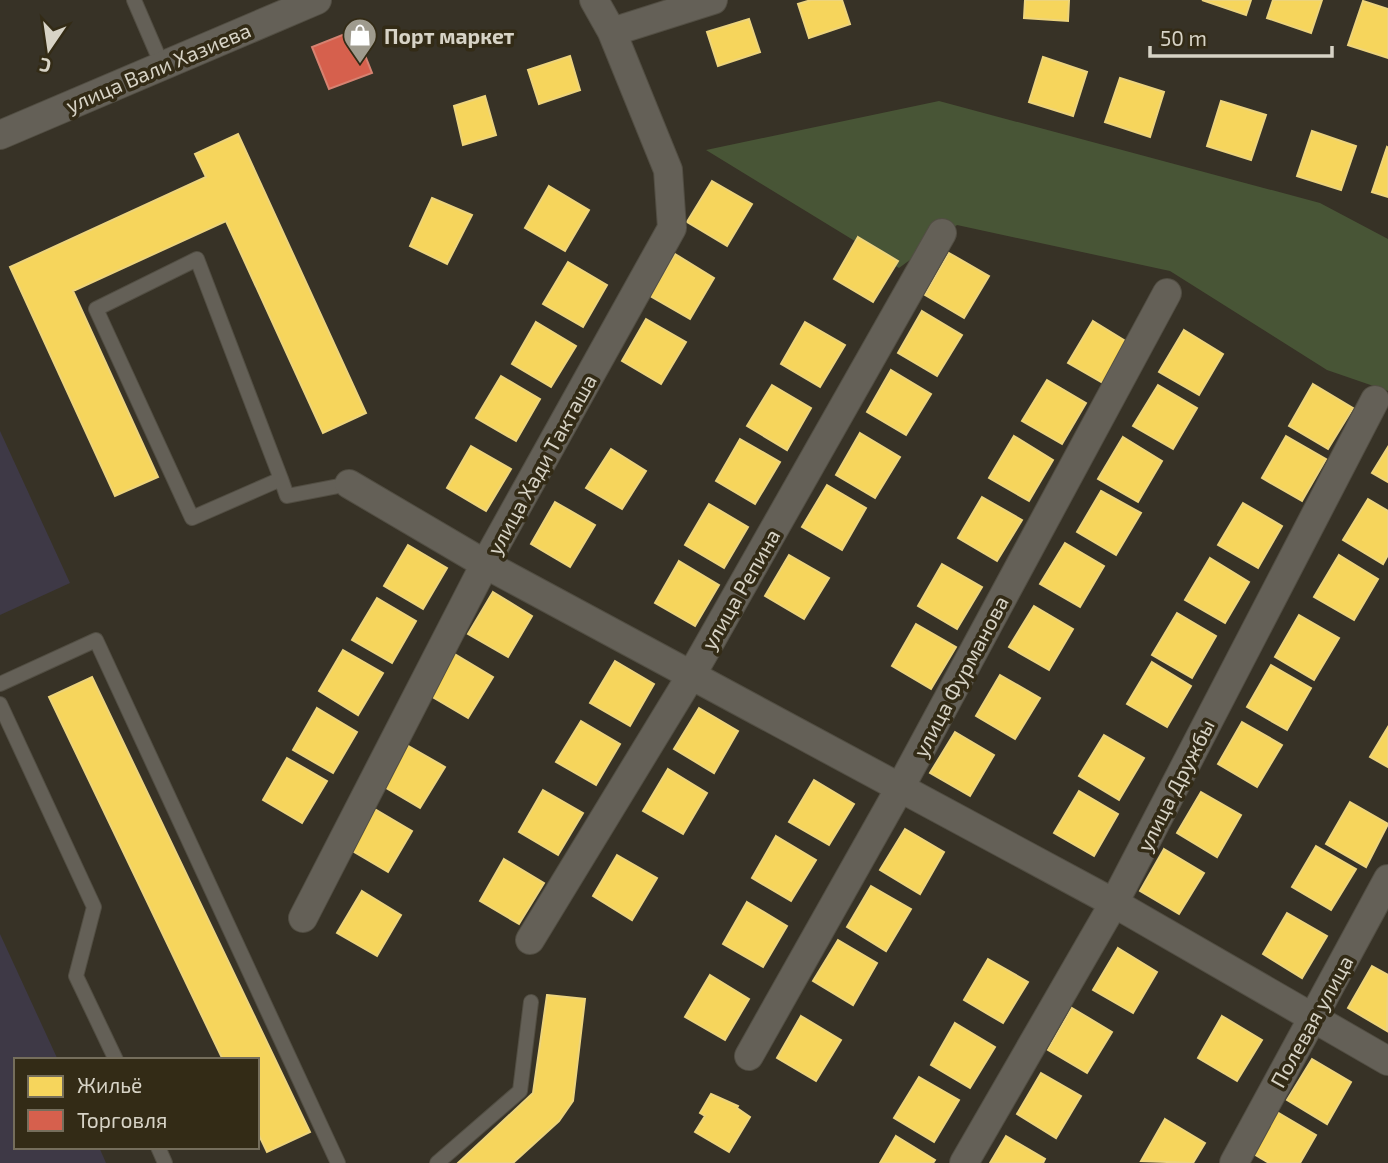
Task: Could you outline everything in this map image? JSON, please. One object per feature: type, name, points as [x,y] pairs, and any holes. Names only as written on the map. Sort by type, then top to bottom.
[{"type":"street","name":"улица Вали Хазиева","points":[[0,135],[317,0]]},
{"type":"street","name":"улица Хади Такташа","points":[[303,918],[485,564],[671,228],[668,170],[612,32],[594,0]]},
{"type":"street","points":[[612,32],[713,0]]},
{"type":"street","name":"улица Репина","points":[[530,940],[692,674],[942,233]]},
{"type":"street","name":"улица Фурманова","points":[[749,1056],[901,786],[1167,293]]},
{"type":"street","name":"улица Дружбы","points":[[964,1163],[1114,903],[1375,400]]},
{"type":"street","points":[[349,484],[485,564],[1114,903],[1388,1061]]},
{"type":"street","name":"Полевая улица","points":[[1234,1163],[1388,879]]},
{"type":"lane","points":[[134,0],[162,65]]},
{"type":"lane","points":[[281,479],[192,518],[96,309],[197,259],[288,496],[349,484]]},
{"type":"lane","points":[[0,684],[96,640],[338,1163]]},
{"type":"lane","points":[[0,704],[94,906],[76,976],[115,1058]]},
{"type":"lane","points":[[437,1163],[520,1091],[531,1002]]},
{"type":"shaded area","points":[[0,431],[70,583],[0,615]]},
{"type":"shaded area","points":[[0,934],[57,1058],[14,1058],[14,1149],[100,1149],[106,1163],[0,1163]]},
{"type":"green space","points":[[939,101],[1320,203],[1388,239],[1388,391],[1327,370],[1170,271],[957,225],[899,268],[706,150]]},
{"type":"building: Жильё","points":[[811,0],[842,0],[850,24],[809,38],[798,4]]},
{"type":"building: Жильё","points":[[1025,0],[1069,0],[1068,21],[1024,18]]},
{"type":"building: Жильё","points":[[1202,0],[1251,0],[1246,15]]},
{"type":"building: Жильё","points":[[1273,0],[1322,0],[1311,33],[1267,18]]},
{"type":"building: Жильё","points":[[1363,1],[1388,9],[1388,58],[1348,45]]},
{"type":"building: Жильё","points":[[749,19],[760,52],[718,66],[707,32]]},
{"type":"building: Жильё","points":[[570,56],[580,90],[539,104],[528,70]]},
{"type":"building: Жильё","points":[[1043,57],[1087,72],[1073,116],[1029,102]]},
{"type":"building: Жильё","points":[[1120,78],[1164,92],[1150,137],[1105,122]]},
{"type":"building: Жильё","points":[[485,96],[496,135],[463,145],[454,106]]},
{"type":"building: Жильё","points":[[1221,101],[1266,115],[1251,160],[1207,146]]},
{"type":"building: Жильё","points":[[1312,131],[1356,146],[1341,190],[1297,176]]},
{"type":"building: Жильё","points":[[238,134],[366,413],[323,433],[226,221],[73,291],[158,477],[115,496],[10,267],[206,177],[195,154]]},
{"type":"building: Жильё","points":[[1388,148],[1388,197],[1372,192]]},
{"type":"building: Жильё","points":[[712,181],[752,204],[727,246],[687,222]]},
{"type":"building: Жильё","points":[[549,186],[589,210],[565,251],[525,228]]},
{"type":"building: Жильё","points":[[432,198],[472,215],[447,264],[410,246]]},
{"type":"building: Жильё","points":[[858,237],[898,261],[873,302],[834,279]]},
{"type":"building: Жильё","points":[[949,253],[989,276],[964,318],[925,295]]},
{"type":"building: Жильё","points":[[675,254],[714,278],[690,319],[650,296]]},
{"type":"building: Жильё","points":[[568,262],[607,285],[583,327],[543,304]]},
{"type":"building: Жильё","points":[[922,311],[962,335],[937,376],[898,353]]},
{"type":"building: Жильё","points":[[646,319],[686,342],[661,384],[622,361]]},
{"type":"building: Жильё","points":[[1093,321],[1132,345],[1108,386],[1068,363]]},
{"type":"building: Жильё","points":[[536,322],[576,346],[551,387],[512,364]]},
{"type":"building: Жильё","points":[[805,322],[845,345],[820,387],[781,364]]},
{"type":"building: Жильё","points":[[1184,330],[1223,354],[1199,395],[1159,372]]},
{"type":"building: Жильё","points":[[891,370],[931,394],[906,435],[867,412]]},
{"type":"building: Жильё","points":[[501,376],[540,399],[516,441],[476,418]]},
{"type":"building: Жильё","points":[[1047,380],[1086,403],[1062,444],[1022,421]]},
{"type":"building: Жильё","points":[[1313,384],[1353,408],[1328,449],[1289,426]]},
{"type":"building: Жильё","points":[[772,385],[811,408],[787,450],[747,426]]},
{"type":"building: Жильё","points":[[1158,385],[1197,408],[1173,449],[1133,426]]},
{"type":"building: Жильё","points":[[860,433],[900,457],[875,498],[836,475]]},
{"type":"building: Жильё","points":[[1014,436],[1053,460],[1029,501],[989,478]]},
{"type":"building: Жильё","points":[[1286,436],[1326,459],[1302,501],[1262,478]]},
{"type":"building: Жильё","points":[[1123,437],[1162,461],[1138,502],[1098,479]]},
{"type":"building: Жильё","points":[[740,439],[780,462],[755,504],[716,481]]},
{"type":"building: Жильё","points":[[471,446],[511,469],[486,511],[447,488]]},
{"type":"building: Жильё","points":[[1388,447],[1388,482],[1372,473]]},
{"type":"building: Жильё","points":[[611,449],[646,471],[622,509],[586,488]]},
{"type":"building: Жильё","points":[[827,485],[866,508],[842,550],[802,527]]},
{"type":"building: Жильё","points":[[1101,491],[1141,513],[1116,555],[1077,532]]},
{"type":"building: Жильё","points":[[982,497],[1022,520],[997,561],[958,538]]},
{"type":"building: Жильё","points":[[1368,499],[1388,511],[1388,555],[1383,564],[1343,540]]},
{"type":"building: Жильё","points":[[555,502],[595,525],[570,567],[531,544]]},
{"type":"building: Жильё","points":[[1243,503],[1282,526],[1258,568],[1218,545]]},
{"type":"building: Жильё","points":[[709,504],[748,527],[724,568],[685,545]]},
{"type":"building: Жильё","points":[[1065,543],[1104,566],[1080,607],[1040,584]]},
{"type":"building: Жильё","points":[[408,545],[447,568],[423,609],[384,586]]},
{"type":"building: Жильё","points":[[789,555],[829,578],[804,619],[765,596]]},
{"type":"building: Жильё","points":[[1339,555],[1378,579],[1354,620],[1314,597]]},
{"type":"building: Жильё","points":[[1210,558],[1249,582],[1225,623],[1185,600]]},
{"type":"building: Жильё","points":[[679,561],[719,585],[695,626],[655,603]]},
{"type":"building: Жильё","points":[[942,564],[982,587],[957,629],[918,606]]},
{"type":"building: Жильё","points":[[493,592],[532,616],[508,657],[468,634]]},
{"type":"building: Жильё","points":[[377,598],[416,621],[392,663],[352,640]]},
{"type":"building: Жильё","points":[[1034,606],[1073,629],[1049,670],[1009,647]]},
{"type":"building: Жильё","points":[[1177,613],[1216,636],[1192,678],[1152,655]]},
{"type":"building: Жильё","points":[[1299,615],[1339,638],[1314,680],[1275,657]]},
{"type":"building: Жильё","points":[[916,624],[956,647],[931,689],[892,666]]},
{"type":"building: Жильё","points":[[343,650],[383,673],[358,715],[319,691]]},
{"type":"building: Жильё","points":[[453,653],[493,677],[468,718],[429,695]]},
{"type":"building: Жильё","points":[[615,661],[654,684],[630,726],[590,703]]},
{"type":"building: Жильё","points":[[1152,662],[1191,686],[1167,727],[1127,704]]},
{"type":"building: Жильё","points":[[1271,665],[1311,688],[1287,730],[1247,707]]},
{"type":"building: Жильё","points":[[1000,675],[1040,698],[1015,739],[976,716]]},
{"type":"building: Жильё","points":[[92,677],[310,1132],[267,1152],[259,1135],[259,1058],[222,1058],[49,697]]},
{"type":"building: Жильё","points":[[317,708],[357,732],[333,773],[293,750]]},
{"type":"building: Жильё","points":[[699,708],[738,731],[714,773],[674,749]]},
{"type":"building: Жильё","points":[[581,721],[620,744],[596,785],[556,762]]},
{"type":"building: Жильё","points":[[1242,722],[1282,745],[1257,787],[1218,764]]},
{"type":"building: Жильё","points":[[1388,727],[1388,767],[1370,757]]},
{"type":"building: Жильё","points":[[955,732],[994,755],[970,796],[930,773]]},
{"type":"building: Жильё","points":[[1104,735],[1144,758],[1119,800],[1079,776]]},
{"type":"building: Жильё","points":[[405,744],[445,767],[420,808],[381,785]]},
{"type":"building: Жильё","points":[[287,758],[327,781],[302,823],[263,800]]},
{"type":"building: Жильё","points":[[668,769],[707,793],[683,834],[643,811]]},
{"type":"building: Жильё","points":[[814,780],[854,804],[829,845],[789,822]]},
{"type":"building: Жильё","points":[[543,790],[583,813],[558,855],[519,832]]},
{"type":"building: Жильё","points":[[1079,791],[1118,814],[1094,856],[1054,833]]},
{"type":"building: Жильё","points":[[1201,792],[1241,815],[1217,857],[1177,833]]},
{"type":"building: Жильё","points":[[1350,802],[1388,824],[1366,867],[1326,844]]},
{"type":"building: Жильё","points":[[373,808],[412,831],[388,872],[349,849]]},
{"type":"building: Жильё","points":[[905,829],[944,852],[920,894],[880,870]]},
{"type":"building: Жильё","points":[[776,836],[816,860],[791,901],[752,878]]},
{"type":"building: Жильё","points":[[1316,846],[1356,869],[1331,910],[1292,887]]},
{"type":"building: Жильё","points":[[1164,849],[1204,873],[1179,914],[1140,891]]},
{"type":"building: Жильё","points":[[617,855],[657,878],[632,920],[593,896]]},
{"type":"building: Жильё","points":[[504,859],[544,883],[519,924],[480,901]]},
{"type":"building: Жильё","points":[[871,886],[911,909],[886,951],[847,927]]},
{"type":"building: Жильё","points":[[362,891],[401,915],[377,956],[337,933]]},
{"type":"building: Жильё","points":[[747,902],[787,926],[763,967],[723,944]]},
{"type":"building: Жильё","points":[[1287,913],[1327,936],[1302,978],[1263,954]]},
{"type":"building: Жильё","points":[[838,940],[877,963],[853,1005],[813,981]]},
{"type":"building: Жильё","points":[[1118,948],[1157,972],[1133,1013],[1093,990]]},
{"type":"building: Жильё","points":[[988,959],[1028,982],[1003,1023],[964,1000]]},
{"type":"building: Жильё","points":[[1372,966],[1388,975],[1387,1031],[1348,1008]]},
{"type":"building: Жильё","points":[[710,975],[749,999],[725,1040],[685,1017]]},
{"type":"building: Жильё","points":[[547,995],[585,999],[573,1101],[559,1121],[513,1163],[458,1163],[533,1093]]},
{"type":"building: Жильё","points":[[1072,1008],[1112,1032],[1087,1073],[1048,1050]]},
{"type":"building: Жильё","points":[[801,1016],[841,1040],[816,1081],[777,1058]]},
{"type":"building: Жильё","points":[[1222,1016],[1262,1040],[1237,1081],[1198,1058]]},
{"type":"building: Жильё","points":[[955,1023],[995,1047],[970,1088],[931,1065]]},
{"type":"building: Жильё","points":[[1312,1059],[1351,1082],[1327,1124],[1287,1100]]},
{"type":"building: Жильё","points":[[1041,1073],[1081,1096],[1056,1138],[1017,1114]]},
{"type":"building: Жильё","points":[[919,1077],[959,1100],[934,1142],[894,1118]]},
{"type":"building: Жильё","points":[[711,1094],[738,1106],[737,1108],[750,1117],[729,1152],[695,1132],[705,1116],[700,1113]]},
{"type":"building: Жильё","points":[[1277,1112],[1316,1135],[1300,1163],[1269,1163],[1252,1153]]},
{"type":"building: Жильё","points":[[1165,1119],[1205,1143],[1193,1163],[1141,1161]]},
{"type":"building: Жильё","points":[[896,1136],[935,1160],[933,1163],[880,1163]]},
{"type":"building: Жильё","points":[[1006,1136],[1045,1159],[1043,1163],[990,1163]]},
{"type":"building: Торговля","points":[[355,30],[372,73],[329,89],[312,47]]},
{"type":"place","name":"Порт маркет","points":[[360,65]]}]
